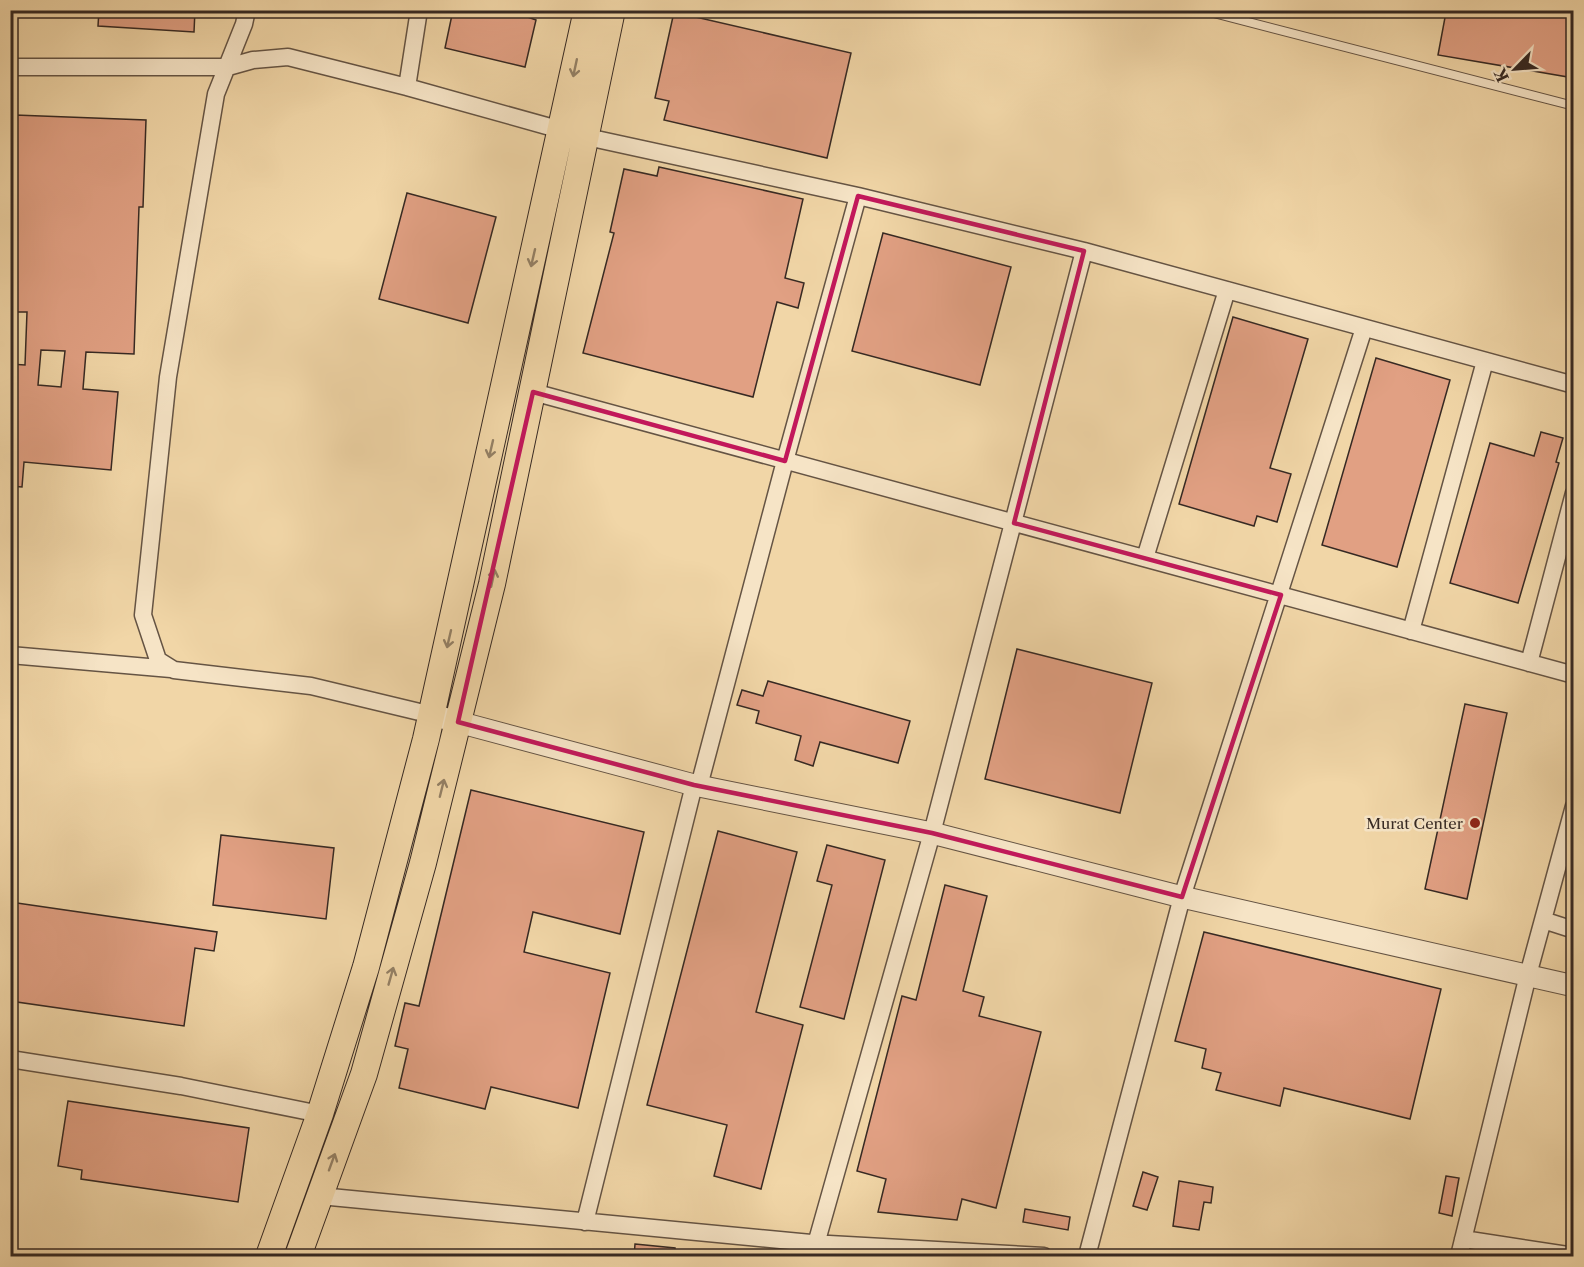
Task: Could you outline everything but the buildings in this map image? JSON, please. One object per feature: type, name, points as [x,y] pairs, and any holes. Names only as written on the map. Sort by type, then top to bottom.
[{"type":"main road","points":[[269,1257],[320,1114],[366,967],[432,716],[587,10]]},
{"type":"main road","points":[[298,1257],[364,1074],[423,862],[492,584],[612,10]]},
{"type":"street","points":[[174,670],[158,660],[142,615],[168,377],[216,94],[228,67],[247,10]]},
{"type":"street","points":[[407,87],[419,10]]},
{"type":"street","points":[[10,67],[228,67],[253,60],[288,57],[561,130]]},
{"type":"street","points":[[587,137],[858,196],[1084,251],[1574,385]]},
{"type":"street","points":[[585,1222],[697,785],[858,196]]},
{"type":"street","points":[[816,1244],[933,833],[1084,251]]},
{"type":"street","points":[[1145,558],[1227,290]]},
{"type":"street","points":[[1087,1257],[1182,897],[1281,595],[1364,328]]},
{"type":"street","points":[[1411,631],[1485,361]]},
{"type":"street","points":[[533,392],[1574,675]]},
{"type":"street","points":[[1529,663],[1574,493]]},
{"type":"street","points":[[10,655],[174,670],[311,686],[697,785],[933,833],[1182,897],[1574,986]]},
{"type":"street","points":[[1459,1257],[1527,975],[1574,806]]},
{"type":"street","points":[[1543,920],[1574,930]]},
{"type":"street","points":[[10,1059],[181,1086],[320,1114]]},
{"type":"street","points":[[320,1196],[816,1244],[1044,1257]]},
{"type":"street","points":[[1463,1239],[1574,1256]]},
{"type":"lane","points":[[1202,10],[1574,106]]},
{"type":"highlighted area","points":[[858,196],[1084,251],[1014,523],[1281,595],[1182,897],[932,833],[694,785],[458,722],[533,392],[785,461]]},
{"type":"place","name":"Murat Center","points":[[1475,823]]}]
